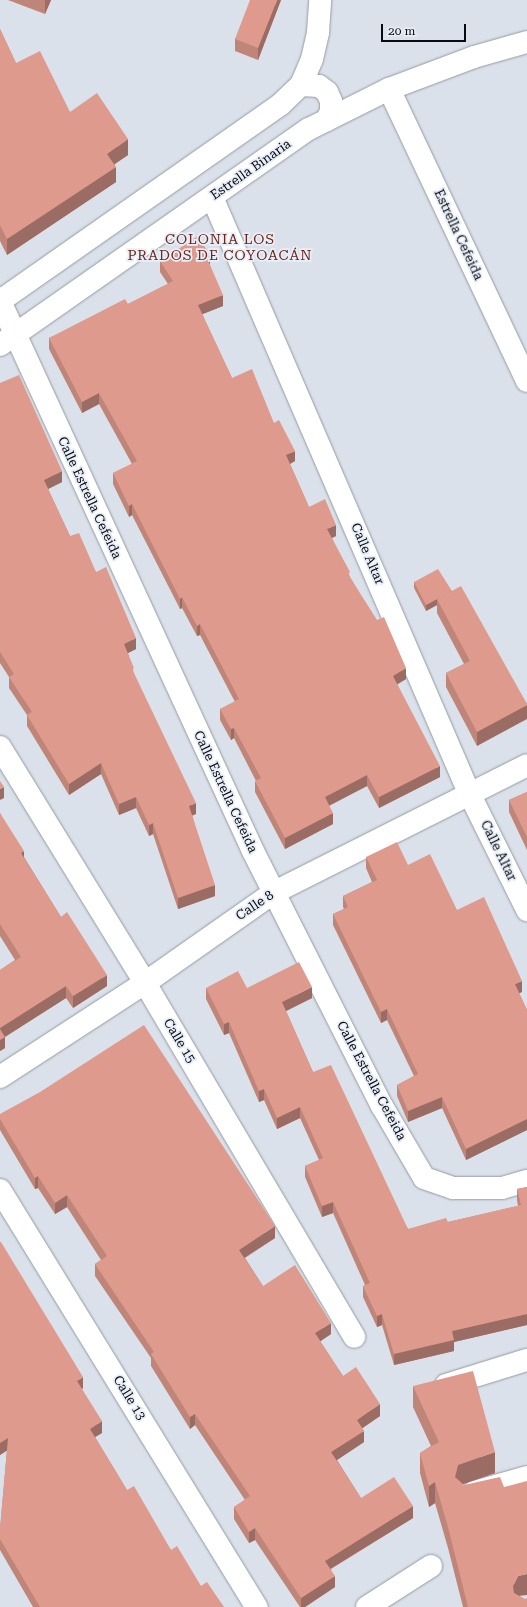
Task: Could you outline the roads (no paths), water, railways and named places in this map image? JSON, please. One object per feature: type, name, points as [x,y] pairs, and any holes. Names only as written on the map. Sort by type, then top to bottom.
[{"type":"street","points":[[0,301],[280,105],[301,85],[312,59],[318,32],[320,0]]},
{"type":"street","name":"Estrella Binaria","points":[[7,341],[309,129],[389,89],[474,57],[527,42]]},
{"type":"street","points":[[301,85],[320,86],[327,92],[331,106],[327,120]]},
{"type":"street","name":"Estrella Cefeida","points":[[389,89],[527,381]]},
{"type":"street","name":"Calle Altar","points":[[212,197],[470,792],[527,910]]},
{"type":"street","name":"Calle Estrella Cefeida","points":[[0,301],[7,341],[273,893],[382,1106],[424,1178],[453,1188],[502,1188],[527,1181]]},
{"type":"street","name":"Calle 15","points":[[0,747],[145,983],[354,1337]]},
{"type":"street","name":"Calle 8","points":[[0,1077],[145,983],[273,893],[470,792],[527,765]]},
{"type":"street","name":"Calle 13","points":[[0,1190],[257,1607]]},
{"type":"street","points":[[423,1392],[527,1360]]},
{"type":"street","points":[[467,1494],[527,1478]]},
{"type":"street","points":[[367,1607],[431,1566]]},
{"type":"district","name":"COLONIA LOS PRADOS DE COYOACÁN","points":[[220,248]]}]
